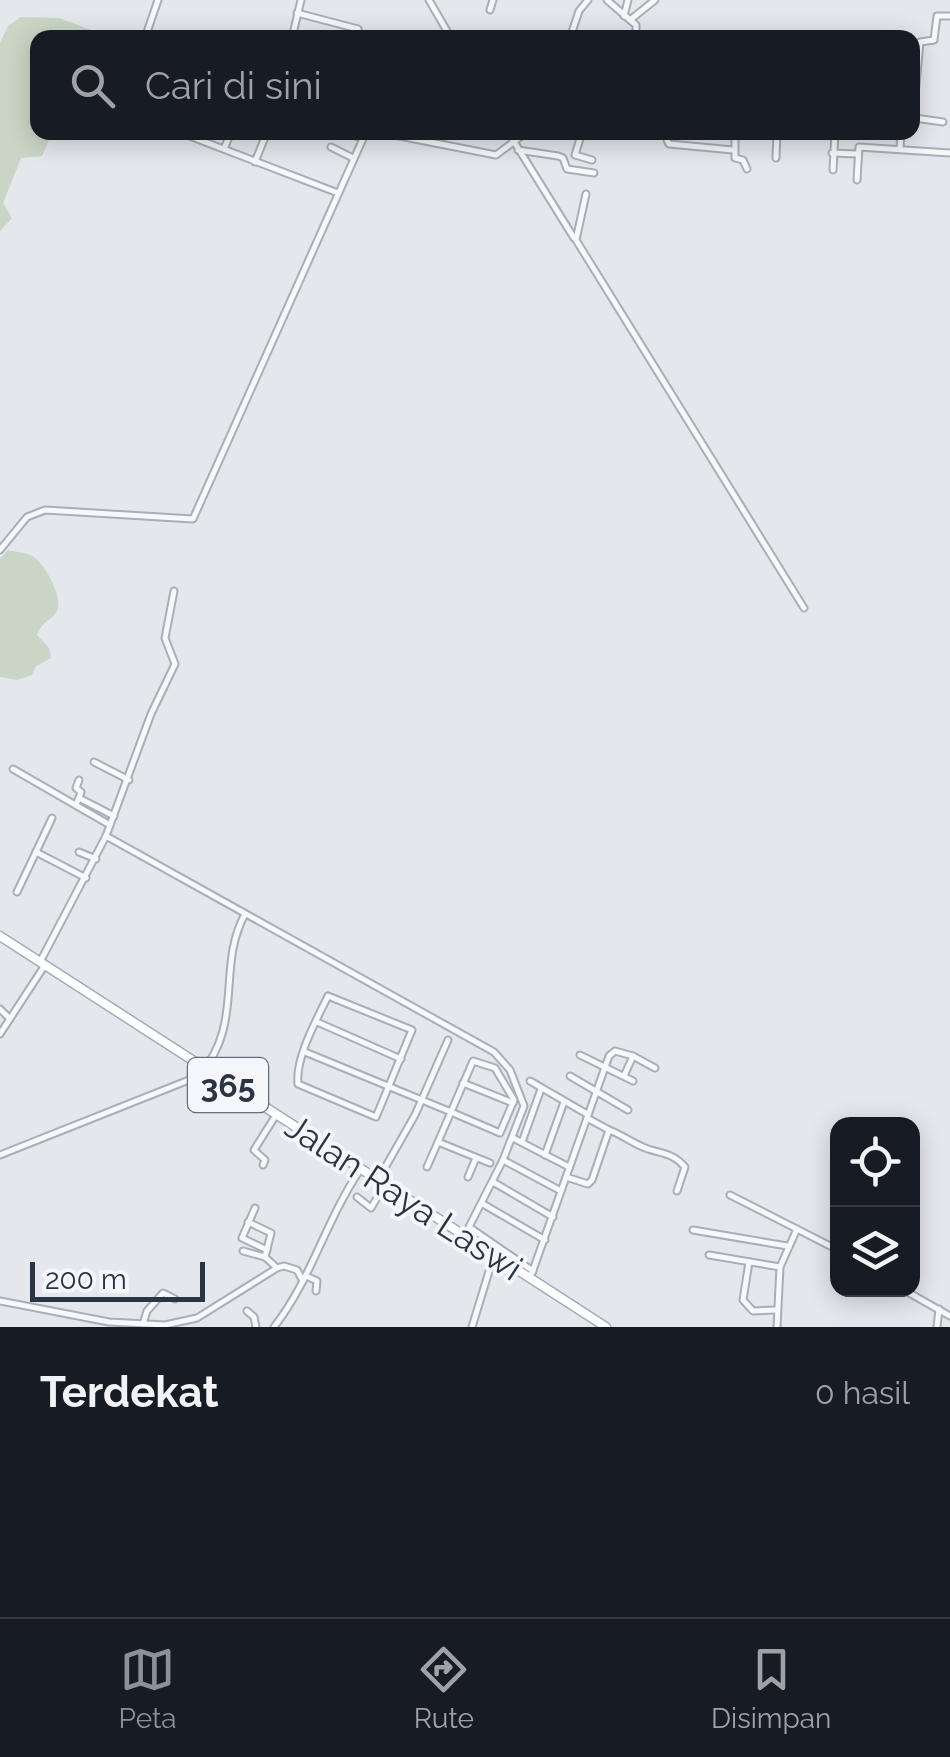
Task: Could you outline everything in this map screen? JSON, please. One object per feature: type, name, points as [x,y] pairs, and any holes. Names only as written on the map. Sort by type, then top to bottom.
[{"type":"main road","name":"Jalan Raya Laswi","points":[[0,936],[360,1170],[494,1255],[527,1271],[606,1327]]},
{"type":"street","points":[[148,30],[158,0]]},
{"type":"street","points":[[294,30],[302,0]]},
{"type":"street","points":[[429,0],[446,30]]},
{"type":"street","points":[[490,10],[494,0]]},
{"type":"street","points":[[573,30],[579,10],[588,0]]},
{"type":"street","points":[[607,0],[636,25],[636,30]]},
{"type":"street","points":[[627,18],[655,0]]},
{"type":"street","points":[[627,18],[628,2]]},
{"type":"street","points":[[628,2],[638,14]]},
{"type":"street","points":[[297,13],[358,30]]},
{"type":"street","points":[[920,42],[935,39],[937,16],[950,16]]},
{"type":"street","points":[[920,119],[943,122]]},
{"type":"street","points":[[202,140],[338,192]]},
{"type":"street","points":[[224,148],[227,140]]},
{"type":"street","points":[[255,162],[263,140]]},
{"type":"street","points":[[0,550],[27,518],[45,510],[193,519],[360,140]]},
{"type":"street","points":[[419,140],[496,154],[516,147],[558,156],[564,158],[567,169],[594,173]]},
{"type":"street","points":[[512,140],[804,608]]},
{"type":"street","points":[[516,147],[521,140]]},
{"type":"street","points":[[580,140],[575,155],[592,160]]},
{"type":"street","points":[[667,140],[669,144],[733,150]]},
{"type":"street","points":[[734,140],[735,158],[743,160],[747,170]]},
{"type":"street","points":[[776,158],[777,140]]},
{"type":"street","points":[[832,170],[833,140]]},
{"type":"street","points":[[900,140],[900,148]]},
{"type":"street","points":[[857,180],[859,146],[950,153]]},
{"type":"street","points":[[331,147],[353,158]]},
{"type":"street","points":[[832,154],[857,154]]},
{"type":"street","points":[[576,240],[586,194]]},
{"type":"street","points":[[0,1031],[43,963],[96,859],[129,780],[174,664],[165,638],[174,590]]},
{"type":"street","points":[[94,762],[129,780]]},
{"type":"street","points":[[14,768],[114,816]]},
{"type":"street","points":[[78,801],[81,792],[76,788],[80,780]]},
{"type":"street","points":[[78,801],[110,825]]},
{"type":"street","points":[[17,892],[52,818]]},
{"type":"street","points":[[106,836],[494,1052],[510,1070],[524,1101],[503,1160],[470,1221],[471,1230],[527,1271],[545,1240],[610,1056],[616,1051],[655,1068]]},
{"type":"street","points":[[36,852],[86,878]]},
{"type":"street","points":[[79,852],[96,859]]},
{"type":"street","points":[[0,1155],[184,1084],[205,1069],[222,1039],[236,940],[245,914]]},
{"type":"street","points":[[331,995],[409,1028],[412,1033],[378,1115],[372,1117],[298,1084],[305,1052],[326,998],[331,995]]},
{"type":"street","points":[[0,1010],[10,1017]]},
{"type":"street","points":[[317,1022],[401,1059]]},
{"type":"street","points":[[366,1214],[448,1040]]},
{"type":"street","points":[[305,1052],[420,1101],[450,1112],[500,1133],[513,1102],[507,1084],[495,1068],[475,1060],[450,1112],[428,1167]]},
{"type":"street","points":[[580,1055],[634,1080]]},
{"type":"street","points":[[624,1076],[633,1056]]},
{"type":"street","points":[[570,1076],[628,1110]]},
{"type":"street","points":[[530,1082],[609,1130],[679,1160],[685,1167],[677,1191]]},
{"type":"street","points":[[463,1083],[513,1102]]},
{"type":"street","points":[[522,1142],[542,1088]]},
{"type":"street","points":[[545,1155],[564,1102]]},
{"type":"street","points":[[263,1165],[264,1159],[254,1150],[276,1116]]},
{"type":"street","points":[[566,1178],[590,1184],[609,1130]]},
{"type":"street","points":[[512,1138],[570,1167]]},
{"type":"street","points":[[438,1142],[490,1163]]},
{"type":"street","points":[[468,1177],[476,1158]]},
{"type":"street","points":[[503,1160],[561,1191]]},
{"type":"street","points":[[274,1327],[360,1170]]},
{"type":"street","points":[[493,1182],[553,1217]]},
{"type":"street","points":[[730,1195],[830,1246]]},
{"type":"street","points":[[356,1197],[371,1208]]},
{"type":"street","points":[[482,1204],[545,1240]]},
{"type":"street","points":[[255,1208],[242,1238],[266,1254],[278,1268]]},
{"type":"street","points":[[248,1222],[271,1233],[266,1254]]},
{"type":"street","points":[[776,1327],[780,1268],[797,1228]]},
{"type":"street","points":[[693,1230],[788,1246]]},
{"type":"street","points":[[243,1250],[266,1254]]},
{"type":"street","points":[[472,1327],[494,1255]]},
{"type":"street","points":[[710,1255],[780,1268]]},
{"type":"street","points":[[749,1262],[743,1300],[753,1310],[776,1310]]},
{"type":"street","points":[[0,1301],[142,1325],[197,1318],[284,1266],[317,1281],[316,1292]]},
{"type":"street","points":[[142,1325],[147,1310],[163,1293],[175,1299]]},
{"type":"street","points":[[916,1297],[950,1316]]},
{"type":"street","points":[[938,1310],[938,1327]]},
{"type":"street","points":[[247,1311],[256,1327]]},
{"type":"green space","points":[[21,17],[59,18],[91,30],[30,30],[30,140],[49,140],[42,156],[21,158],[3,203],[12,218],[0,231],[0,43],[8,26]]},
{"type":"green space","points":[[8,550],[37,560],[58,598],[57,611],[37,635],[49,648],[51,658],[36,666],[32,675],[17,680],[0,677],[0,559]]}]
